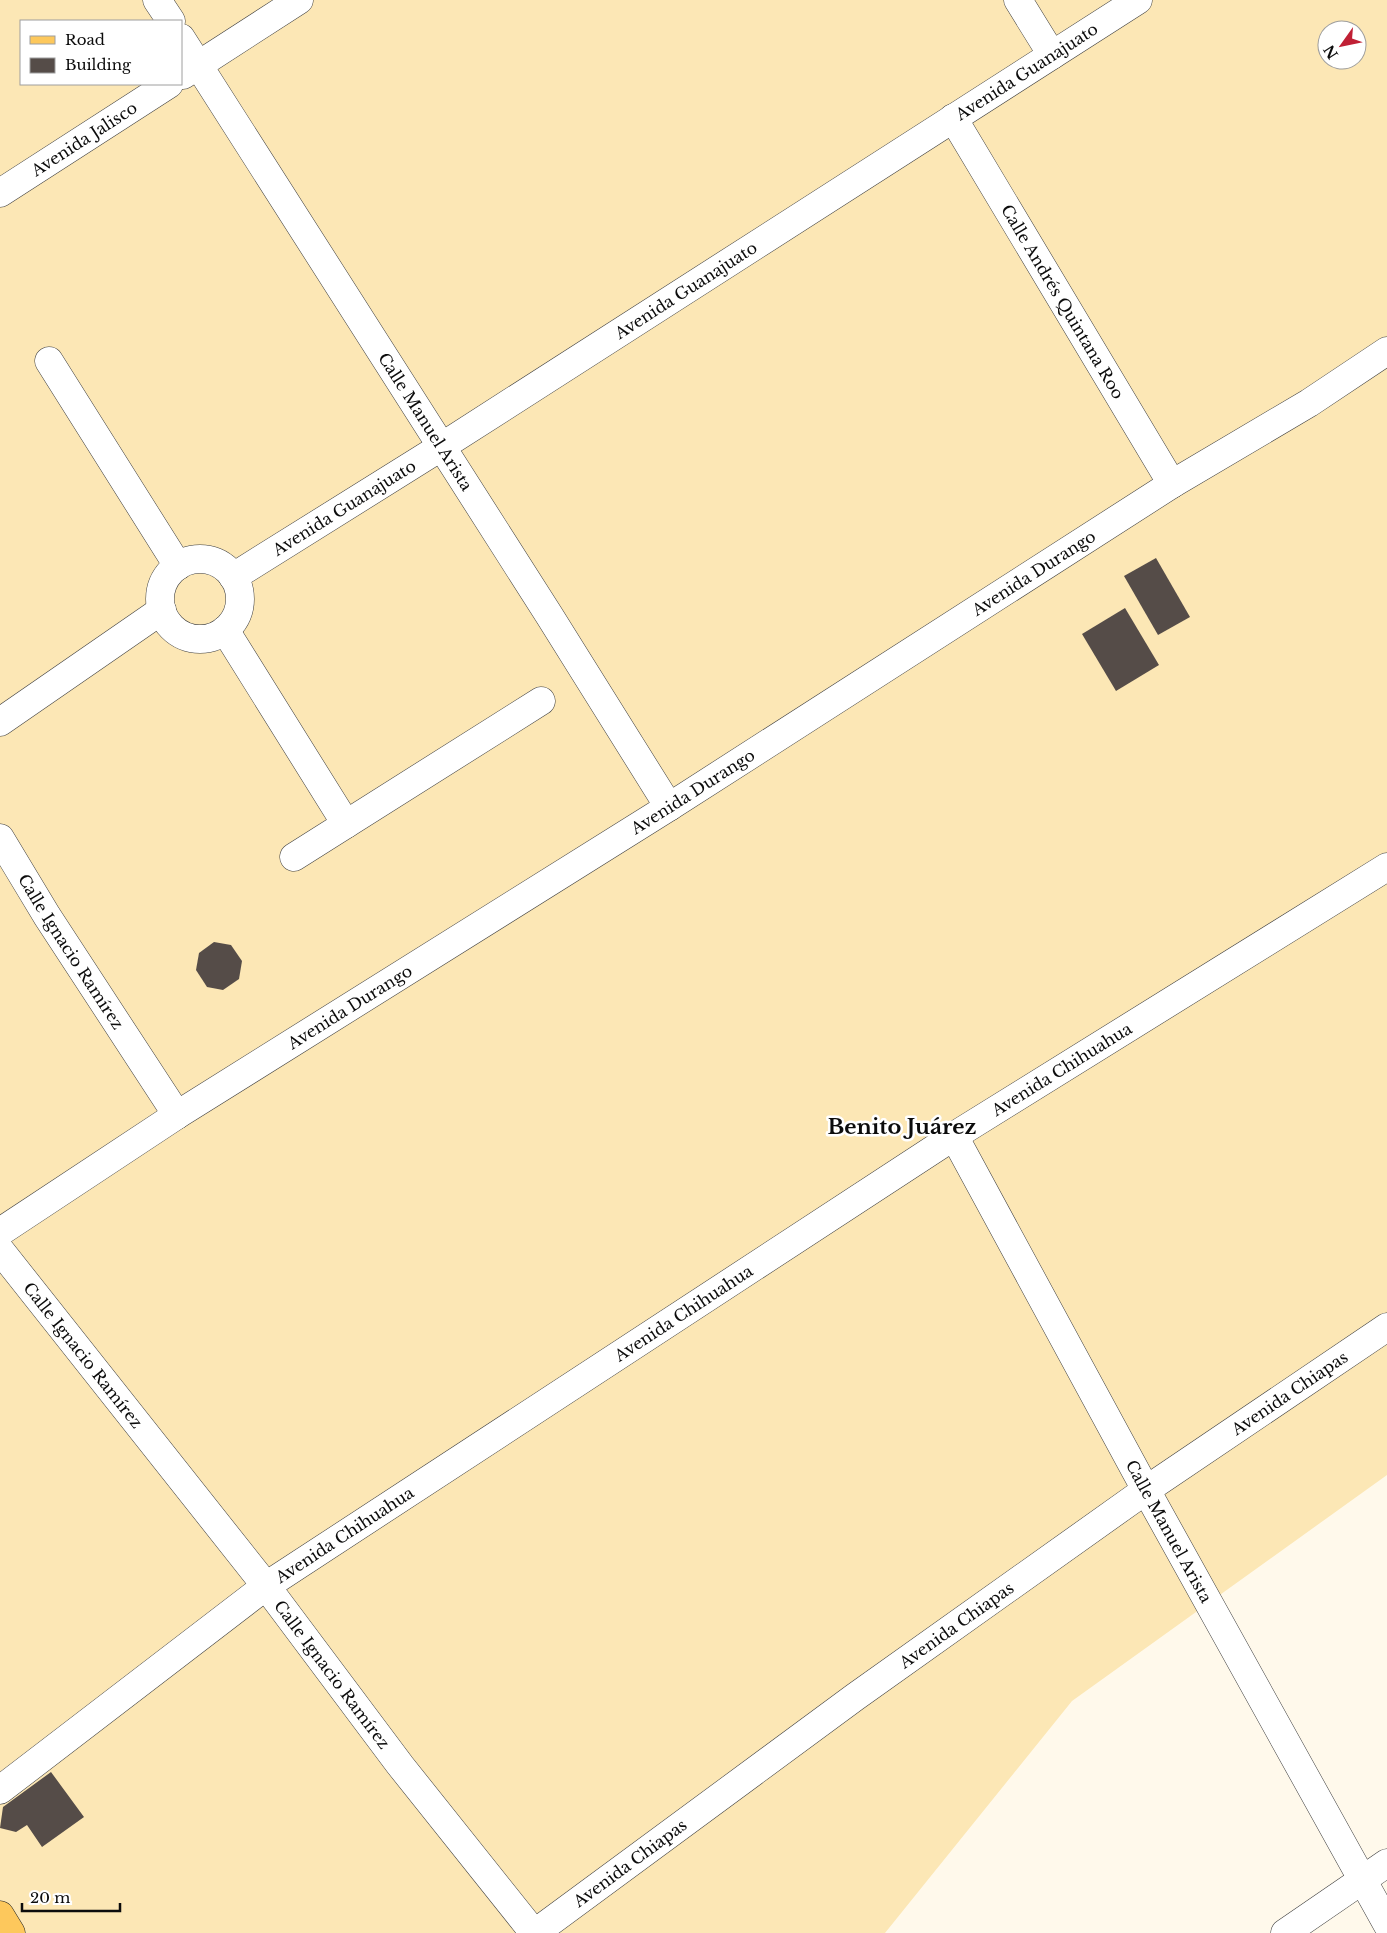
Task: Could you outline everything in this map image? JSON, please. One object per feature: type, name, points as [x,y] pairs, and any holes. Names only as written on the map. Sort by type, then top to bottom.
[{"type":"main road","points":[[0,1915],[11,1933]]},
{"type":"street","points":[[157,0],[170,20]]},
{"type":"street","points":[[190,70],[299,0]]},
{"type":"street","points":[[1018,0],[1052,54]]},
{"type":"street","name":"Avenida Guanajuato","points":[[233,576],[441,447],[1138,0]]},
{"type":"street","name":"Calle Manuel Arista","points":[[182,42],[190,70],[441,447],[669,807]]},
{"type":"street","name":"Avenida Jalisco","points":[[0,193],[167,85]]},
{"type":"street","name":"Calle Andrés Quintana Roo","points":[[953,118],[1172,484]]},
{"type":"street","name":"Avenida Durango","points":[[0,1232],[177,1115],[669,807],[1172,484],[1310,403],[1387,351]]},
{"type":"street","points":[[49,361],[178,566]]},
{"type":"street","points":[[202,559],[224,568],[233,576],[240,599],[238,611],[225,630],[213,636],[200,639],[188,637],[176,631],[167,622],[160,598],[162,585],[168,574],[178,566],[189,561],[202,559]]},
{"type":"street","points":[[0,722],[162,610]]},
{"type":"street","points":[[225,630],[346,824]]},
{"type":"street","points":[[294,857],[541,701]]},
{"type":"street","name":"Calle Ignacio Ramírez","points":[[0,838],[47,916],[177,1115]]},
{"type":"street","name":"Avenida Chihuahua","points":[[0,1790],[266,1586],[954,1136],[1387,867]]},
{"type":"street","name":"Calle Manuel Arista","points":[[954,1136],[1146,1490],[1387,1924]]},
{"type":"street","name":"Calle Ignacio Ramírez","points":[[0,1250],[266,1586],[400,1765],[534,1933]]},
{"type":"street","name":"Avenida Chiapas","points":[[534,1933],[854,1697],[1146,1490],[1387,1327]]},
{"type":"street","points":[[1285,1933],[1387,1863]]},
{"type":"sand","points":[[0,0],[1387,0],[1387,1475],[1072,1701],[885,1933],[0,1933]]},
{"type":"building","points":[[1156,558],[1190,617],[1158,635],[1124,576]]},
{"type":"building","points":[[1125,608],[1159,665],[1116,691],[1082,634]]},
{"type":"building","points":[[214,942],[231,945],[242,961],[239,979],[223,990],[207,987],[196,970],[199,953]]},
{"type":"building","points":[[51,1772],[84,1817],[42,1847],[27,1825],[16,1832],[0,1828],[3,1807]]},
{"type":"district","name":"Benito Juárez","points":[[902,1127]]}]
